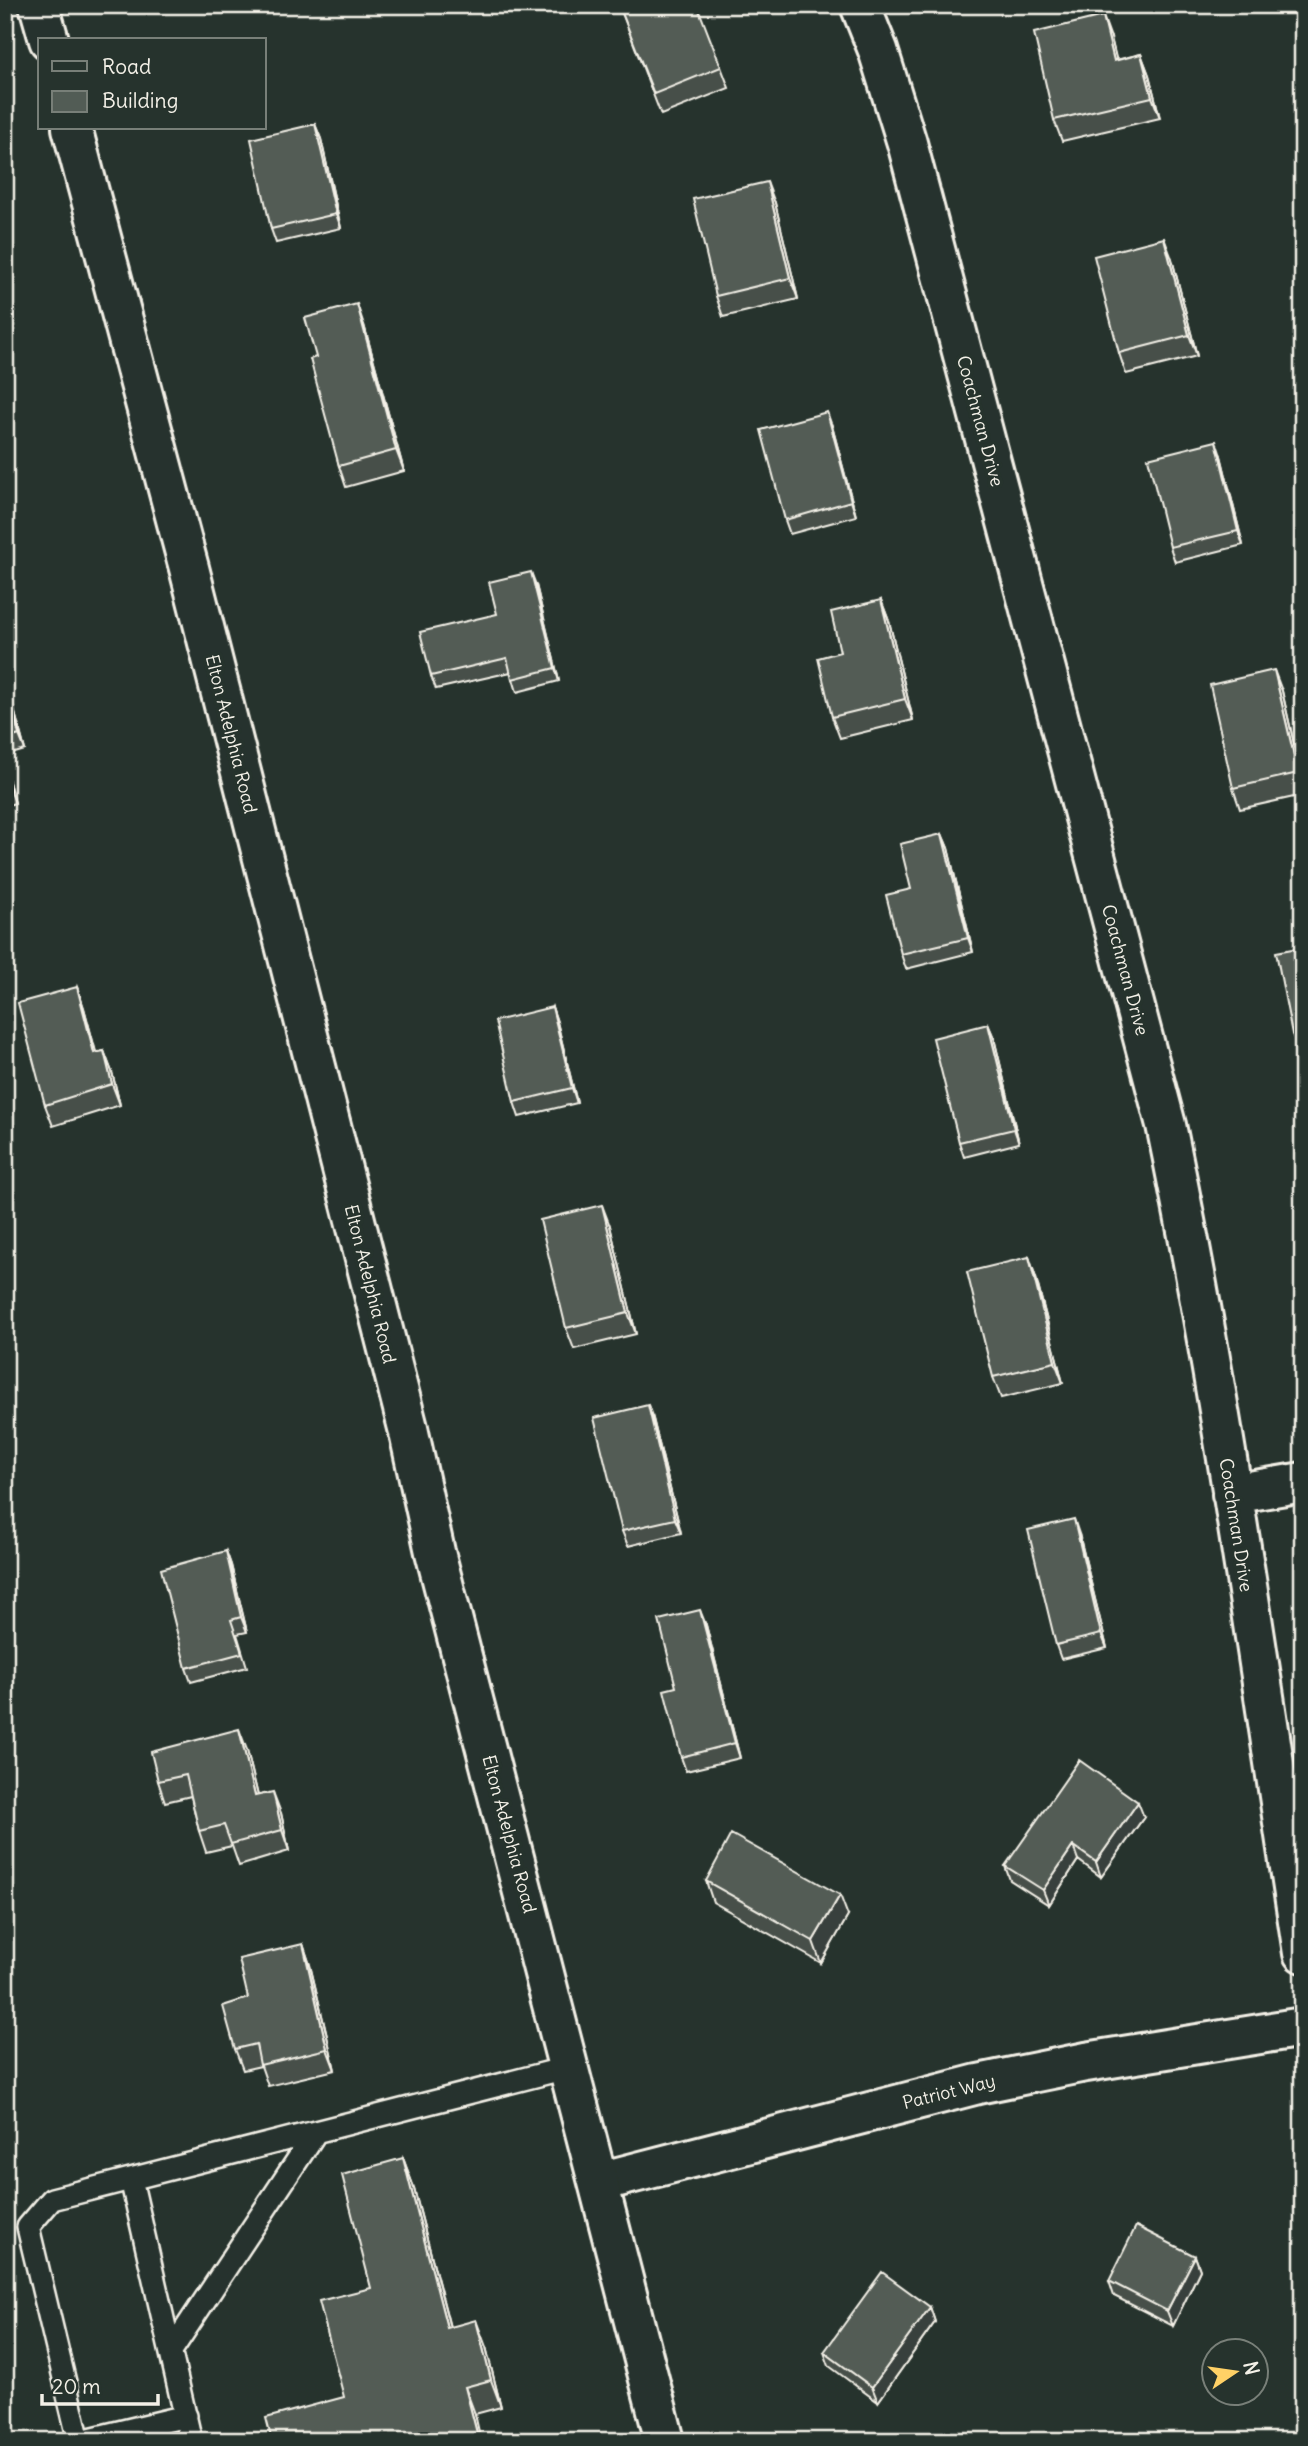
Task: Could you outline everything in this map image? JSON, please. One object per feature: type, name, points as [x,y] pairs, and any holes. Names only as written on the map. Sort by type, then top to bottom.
[{"type":"street","points":[[39,5],[48,38]]},
{"type":"street","name":"Coachman Drive","points":[[860,5],[878,50],[907,142],[1166,1125],[1189,1239],[1232,1494],[1303,1953]]},
{"type":"street","name":"Elton Adelphia Road","points":[[73,130],[189,568],[408,1428],[435,1552],[665,2441]]},
{"type":"street","points":[[1232,1494],[1303,1482]]},
{"type":"street","name":"Patriot Way","points":[[599,2182],[978,2084],[1086,2062],[1303,2027]]},
{"type":"lane","points":[[186,2416],[80,2441],[28,2227],[52,2199],[570,2067]]},
{"type":"lane","points":[[171,2351],[316,2132]]},
{"type":"lane","points":[[131,2179],[191,2441]]},
{"type":"building","points":[[619,5],[697,5],[721,67],[654,94]]},
{"type":"building","points":[[1103,16],[1114,61],[1141,54],[1152,97],[1054,120],[1034,33]]},
{"type":"building","points":[[315,124],[336,214],[271,229],[251,139]]},
{"type":"building","points":[[767,182],[790,278],[716,296],[693,199]]},
{"type":"building","points":[[1164,238],[1189,335],[1119,353],[1094,256]]},
{"type":"building","points":[[357,304],[396,450],[339,466],[310,359],[316,357],[305,318]]},
{"type":"building","points":[[827,412],[851,501],[785,520],[761,430]]},
{"type":"building","points":[[1216,441],[1238,531],[1170,547],[1148,458]]},
{"type":"building","points":[[531,572],[555,668],[512,679],[507,658],[431,676],[420,632],[497,614],[489,582]]},
{"type":"building","points":[[881,600],[905,699],[832,717],[818,658],[840,652],[831,612]]},
{"type":"building","points":[[1274,670],[1298,773],[1233,788],[1210,685]]},
{"type":"building","points":[[5,682],[19,735],[5,740]]},
{"type":"building","points":[[5,772],[10,789],[5,790]]},
{"type":"building","points":[[942,834],[968,938],[901,954],[886,895],[911,889],[900,844]]},
{"type":"building","points":[[1303,947],[1303,1032],[1292,1034],[1276,952]]},
{"type":"building","points":[[77,987],[94,1053],[104,1051],[112,1084],[45,1105],[18,1003]]},
{"type":"building","points":[[552,1007],[572,1088],[514,1102],[495,1021]]},
{"type":"building","points":[[988,1024],[1014,1129],[959,1142],[933,1038]]},
{"type":"building","points":[[602,1205],[628,1313],[566,1328],[540,1220]]},
{"type":"building","points":[[1029,1257],[1055,1362],[993,1377],[967,1272]]},
{"type":"building","points":[[648,1405],[675,1519],[622,1531],[594,1418]]},
{"type":"building","points":[[1074,1519],[1101,1634],[1056,1645],[1028,1530]]},
{"type":"building","points":[[226,1551],[241,1617],[231,1620],[242,1653],[186,1668],[161,1569]]},
{"type":"building","points":[[700,1610],[735,1743],[681,1757],[664,1690],[676,1687],[659,1620]]},
{"type":"building","points":[[239,1729],[255,1796],[273,1792],[282,1830],[231,1844],[224,1825],[199,1831],[186,1775],[158,1781],[151,1752]]},
{"type":"building","points":[[1079,1760],[1138,1802],[1096,1862],[1073,1846],[1043,1890],[1005,1866]]},
{"type":"building","points":[[731,1834],[840,1895],[813,1941],[706,1881]]},
{"type":"building","points":[[303,1944],[327,2049],[260,2065],[256,2044],[235,2049],[223,2006],[248,1998],[239,1959]]},
{"type":"building","points":[[403,2158],[447,2328],[476,2320],[491,2380],[465,2387],[479,2441],[272,2441],[266,2418],[344,2397],[319,2301],[371,2288],[342,2175]]},
{"type":"building","points":[[1136,2226],[1195,2256],[1167,2311],[1109,2281]]},
{"type":"building","points":[[882,2272],[930,2307],[872,2387],[824,2352]]}]
